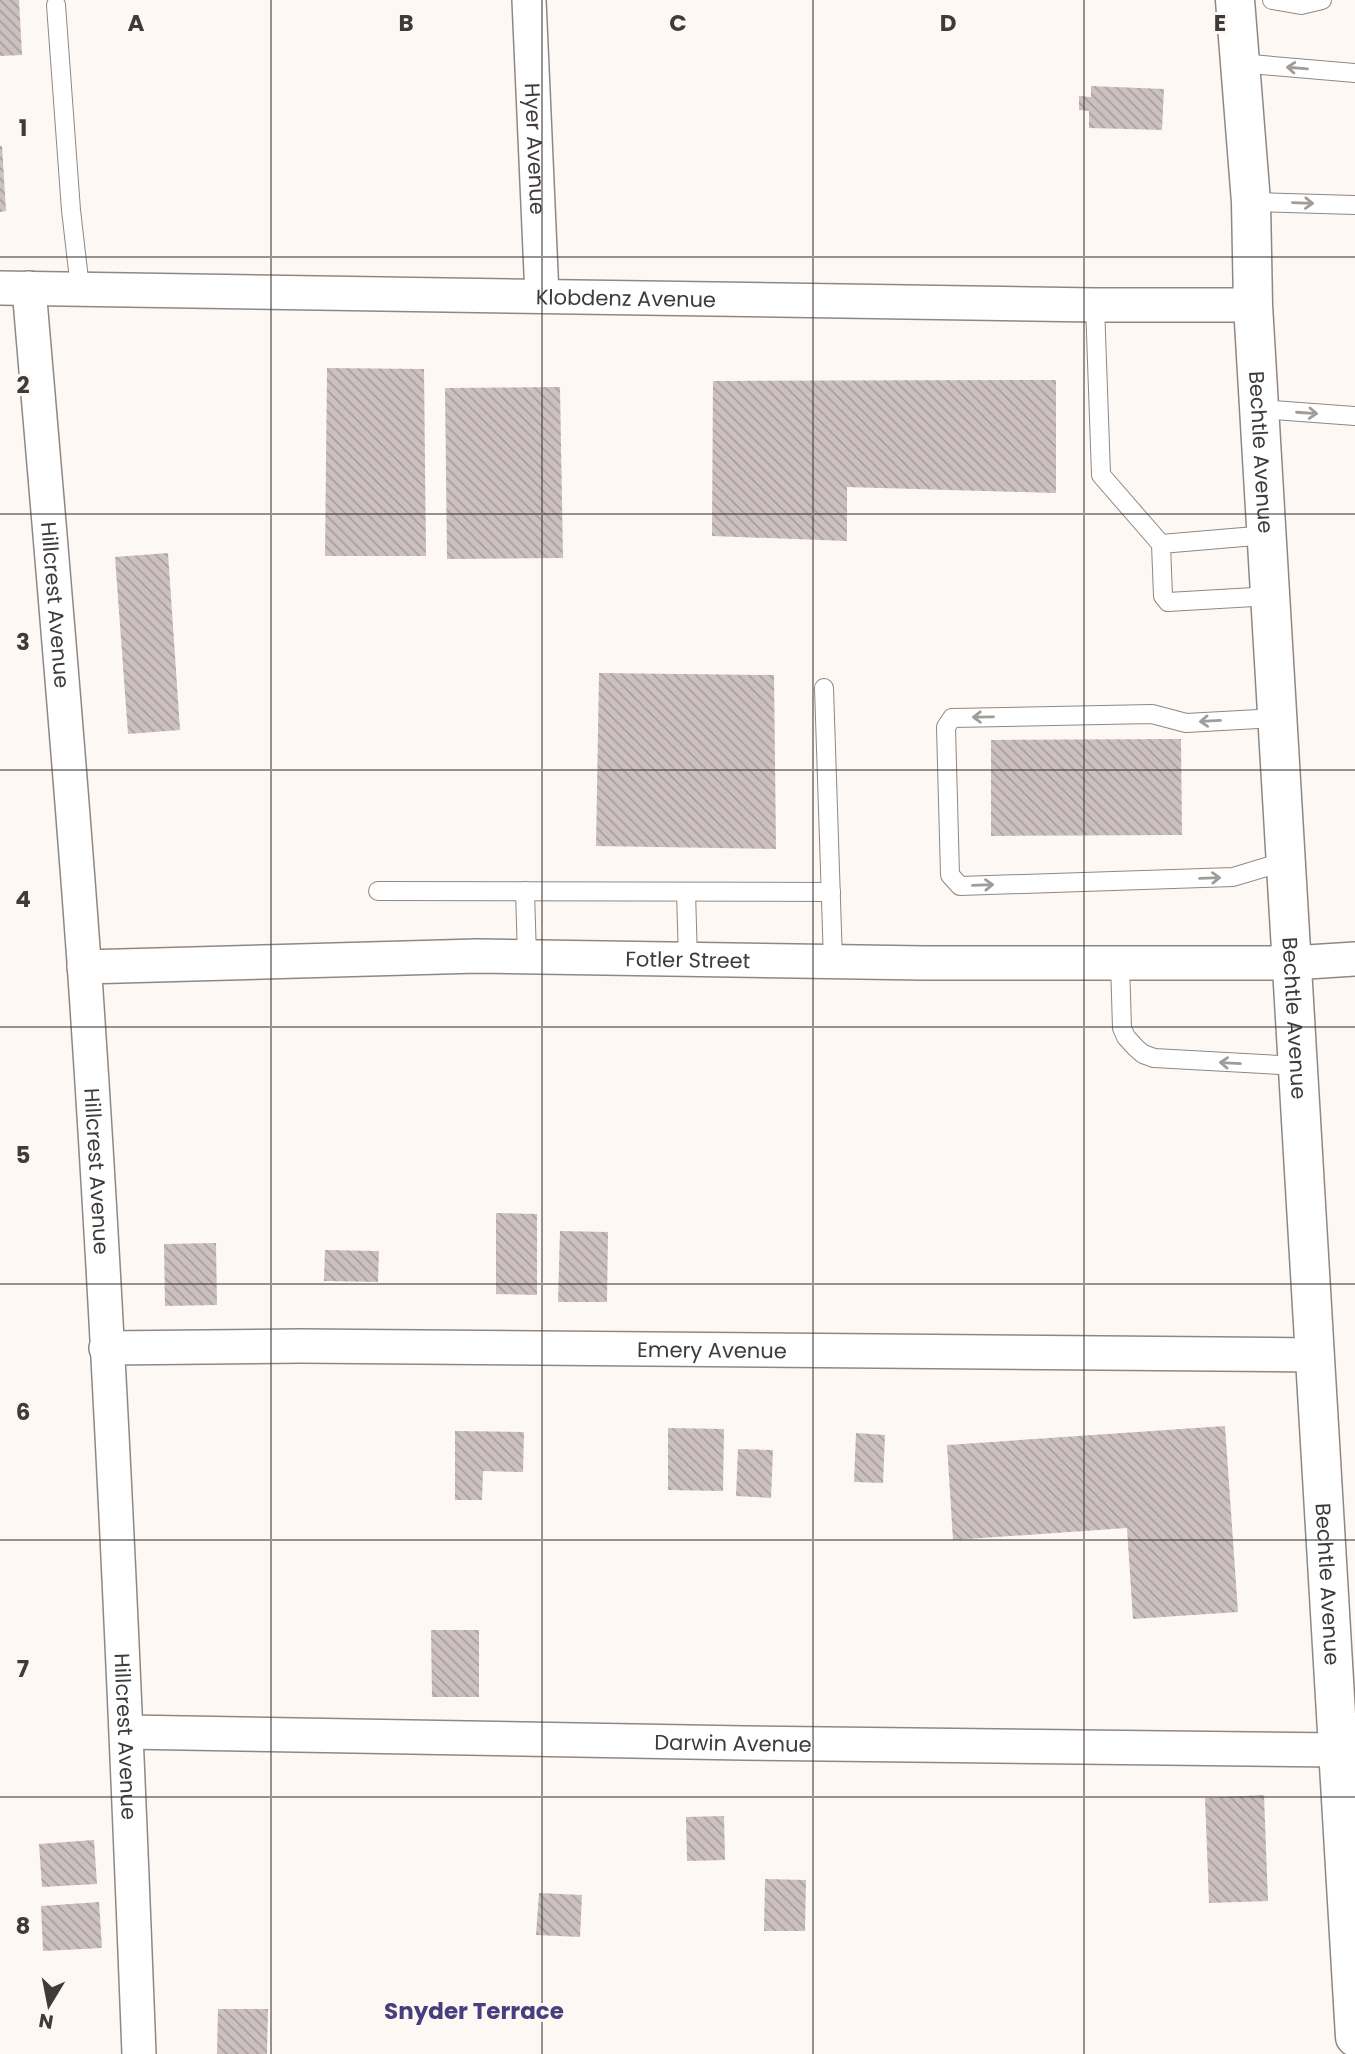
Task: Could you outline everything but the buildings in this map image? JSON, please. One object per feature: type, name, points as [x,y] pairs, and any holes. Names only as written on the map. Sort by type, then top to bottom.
[{"type":"main road","name":"Bechtle Avenue","points":[[1235,0],[1251,202],[1253,305],[1315,1355],[1343,1733],[1355,2037]]},
{"type":"street","name":"Hyer Avenue","points":[[529,0],[542,296]]},
{"type":"street","name":"Klobdenz Avenue","points":[[15,288],[1095,305],[1253,305]]},
{"type":"street","name":"Hillcrest Avenue","points":[[15,288],[69,752],[84,967],[127,1732],[139,2054]]},
{"type":"street","name":"Fotler Street","points":[[84,967],[477,956],[1120,963],[1355,959]]},
{"type":"street","name":"Emery Avenue","points":[[106,1348],[300,1346],[1315,1355]]},
{"type":"street","name":"Darwin Avenue","points":[[127,1732],[730,1743],[1343,1733]]},
{"type":"lane","points":[[1272,0],[1301,5],[1322,0]]},
{"type":"lane","points":[[56,5],[71,210],[80,288]]},
{"type":"lane","points":[[1239,63],[1355,72]]},
{"type":"lane","points":[[1251,202],[1355,205]]},
{"type":"lane","points":[[1095,305],[1101,475],[1161,544],[1163,596],[1168,602],[1270,596]]},
{"type":"lane","points":[[1259,409],[1355,416]]},
{"type":"lane","points":[[1161,544],[1267,535]]},
{"type":"lane","points":[[824,688],[833,961]]},
{"type":"lane","points":[[1278,719],[1186,723],[1152,714],[952,718],[946,727],[950,875],[960,886],[1233,877],[1286,861]]},
{"type":"lane","points":[[378,891],[831,892]]},
{"type":"lane","points":[[525,891],[527,957]]},
{"type":"lane","points":[[686,892],[688,960]]},
{"type":"lane","points":[[1120,963],[1122,1028],[1126,1037],[1143,1054],[1165,1060],[1298,1066]]},
{"type":"district","name":"Snyder Terrace","points":[[474,2011]]}]
